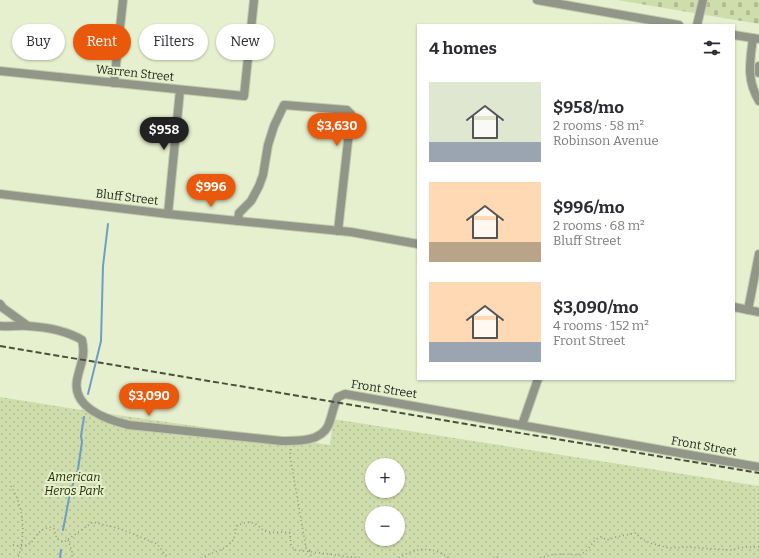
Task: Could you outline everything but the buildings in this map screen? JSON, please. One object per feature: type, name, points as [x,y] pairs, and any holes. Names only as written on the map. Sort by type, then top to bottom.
[{"type":"street","points":[[114,83],[123,0]]},
{"type":"street","name":"Warren Street","points":[[0,71],[244,96],[254,0]]},
{"type":"street","points":[[541,0],[673,24]]},
{"type":"street","points":[[697,24],[703,0]]},
{"type":"street","points":[[735,35],[756,38],[749,74],[751,85],[759,101]]},
{"type":"street","points":[[759,66],[759,73]]},
{"type":"street","points":[[168,214],[180,90]]},
{"type":"street","points":[[238,221],[239,213],[251,201],[259,186],[263,175],[268,146],[274,126],[284,105],[348,110],[351,114],[338,231]]},
{"type":"street","name":"Bluff Street","points":[[0,194],[168,214],[351,232],[417,244]]},
{"type":"street","points":[[748,310],[759,254]]},
{"type":"street","points":[[0,304],[3,308],[28,326]]},
{"type":"street","points":[[735,307],[759,312]]},
{"type":"street","points":[[0,326],[28,326]]},
{"type":"street","name":"Front Street","points":[[28,326],[57,331],[75,336],[82,340],[84,349],[76,390],[81,400],[94,412],[109,420],[129,425],[292,441],[310,438],[321,433],[327,427],[338,397],[345,394],[759,467]]},
{"type":"street","points":[[522,425],[538,380]]},
{"type":"path","points":[[292,441],[290,456],[306,548],[310,551],[312,558]]},
{"type":"path","points":[[11,486],[18,500],[22,518],[21,547],[18,558]]},
{"type":"path","points":[[13,545],[21,547],[33,542],[37,534],[45,528],[52,527],[58,539],[64,542],[93,522],[121,529],[157,544],[168,558]]},
{"type":"path","points":[[201,558],[218,551],[231,543],[236,535],[236,526],[245,522],[256,523],[264,531],[277,533],[283,531],[290,533],[291,545],[294,550],[362,558]]},
{"type":"path","points":[[540,558],[558,554],[580,555],[587,550],[596,539],[601,537],[608,540],[636,533],[640,538],[650,543],[670,548],[686,547],[730,550],[744,547],[759,548]]},
{"type":"path","points":[[68,540],[72,551],[72,558]]},
{"type":"path","points":[[399,558],[408,552],[429,549],[442,553],[449,558]]},
{"type":"path","points":[[493,558],[500,558]]},
{"type":"green space","points":[[617,0],[759,0],[759,24]]},
{"type":"green space","name":"American Heros Park","points":[[0,397],[330,445],[333,419],[759,486],[759,558],[0,558]]},
{"type":"waterway","points":[[88,394],[101,341],[103,266],[108,224]]},
{"type":"waterway","points":[[63,530],[70,493],[78,469],[84,417]]},
{"type":"waterway","points":[[60,558],[61,550]]},
{"type":"railway","points":[[0,346],[759,473]]}]
